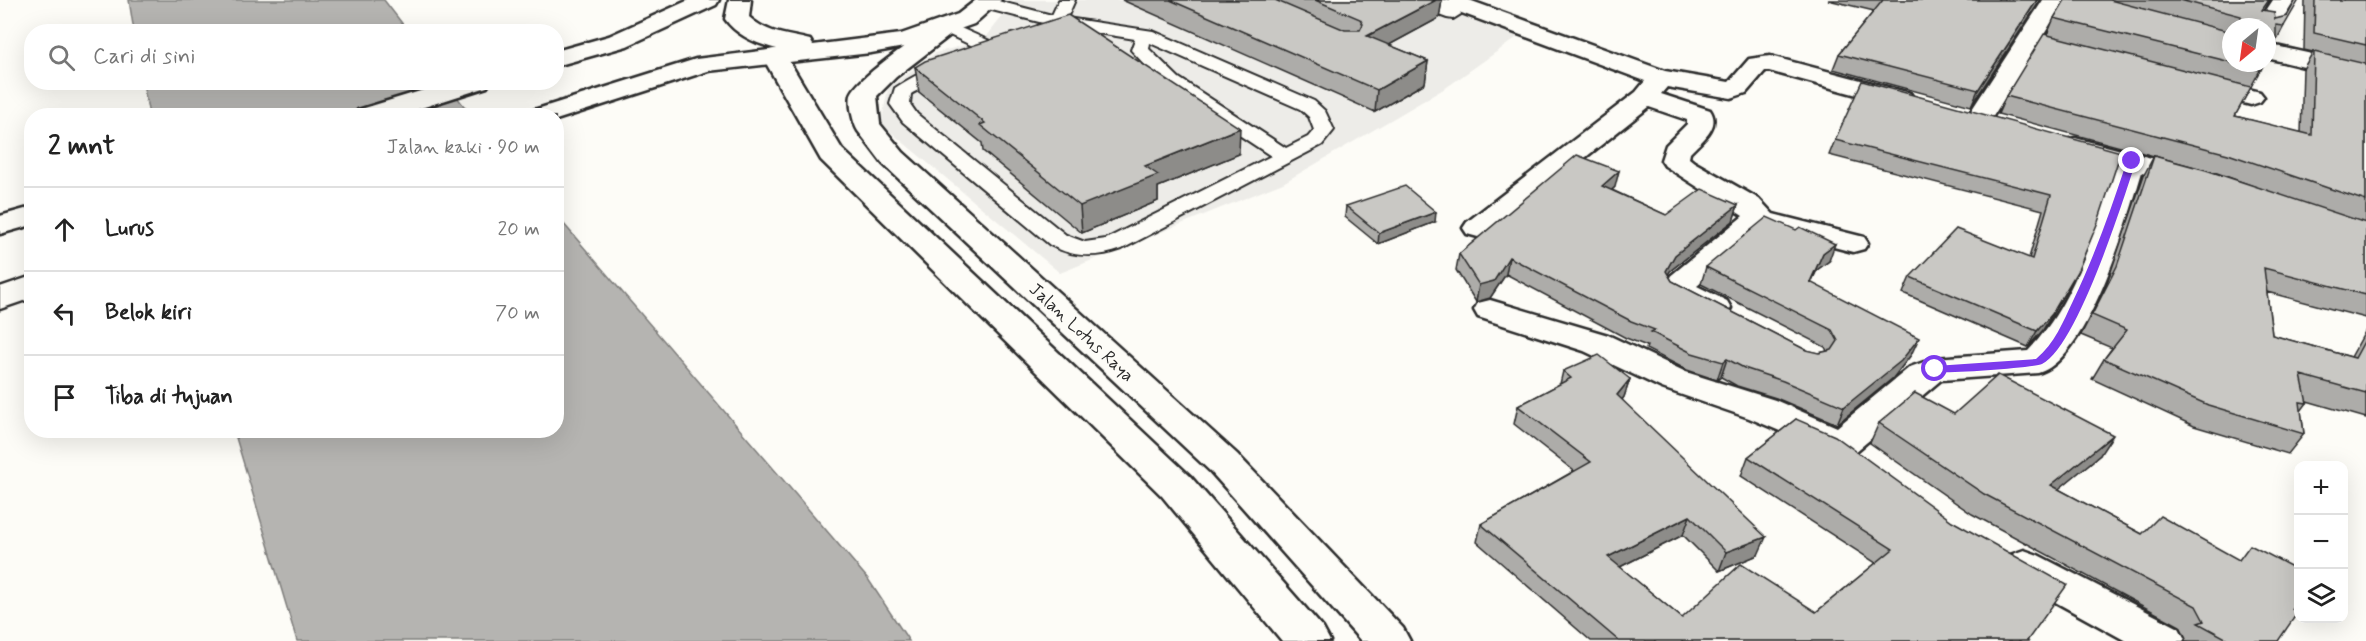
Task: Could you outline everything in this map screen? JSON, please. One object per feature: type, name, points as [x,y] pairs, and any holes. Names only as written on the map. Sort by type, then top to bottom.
[{"type":"street","points":[[740,0],[737,19],[751,32],[767,40],[792,45],[860,47]]},
{"type":"street","points":[[1978,120],[2054,0]]},
{"type":"street","points":[[2273,18],[2284,0]]},
{"type":"street","points":[[564,109],[705,64],[906,40],[946,28],[966,19],[988,1]]},
{"type":"street","points":[[564,57],[618,41],[695,4]]},
{"type":"street","points":[[1450,7],[1653,88],[1701,117],[1703,119],[1700,126],[1676,150],[1675,160],[1684,168],[1750,206],[1758,213],[1758,219]]},
{"type":"street","points":[[817,129],[867,125],[864,95],[887,72],[946,28]]},
{"type":"street","points":[[2029,40],[2107,60]]},
{"type":"street","points":[[2276,53],[2366,74]]},
{"type":"street","points":[[774,56],[831,154],[1176,486],[1308,641]]},
{"type":"street","points":[[1478,228],[1653,88],[1731,90],[1737,88],[1758,64],[1770,63],[1923,105]]},
{"type":"street","points":[[2184,80],[2251,97]]},
{"type":"street","points":[[393,108],[452,90]]},
{"type":"street","name":"Jalan Lotus Raya","points":[[867,125],[893,158],[1224,463],[1388,641]]},
{"type":"street","points":[[2055,141],[2217,185]]},
{"type":"street","points":[[1490,310],[1596,344],[1674,380],[1762,409],[1855,454],[1922,375],[1935,369],[2038,362],[2050,352],[2061,337],[2102,251],[2132,161]]},
{"type":"street","points":[[0,225],[24,218]]},
{"type":"street","points":[[1758,219],[1853,243]]},
{"type":"street","points":[[1746,323],[1687,294],[1679,289],[1679,285],[1758,219]]},
{"type":"street","points":[[0,299],[24,289]]},
{"type":"street","points":[[1995,550],[2164,641]]},
{"type":"lane","points":[[988,1],[1057,22],[1147,34],[1307,105],[1318,115],[1323,124],[1322,134],[1315,141],[1114,244],[1094,250],[1080,249],[1058,240],[910,118],[900,104],[902,92],[921,80],[1002,53],[1057,22],[1067,0]]},
{"type":"lane","points":[[1415,0],[1450,7]]},
{"type":"lane","points":[[946,28],[1002,53]]},
{"type":"lane","points":[[1147,34],[1140,44],[1140,50],[1172,82],[1285,156]]},
{"type":"shaded area","points":[[129,0],[384,0],[403,24],[133,24]]},
{"type":"shaded area","points":[[1015,0],[1460,0],[1533,26],[1447,87],[1283,183],[1060,273],[881,124],[888,88],[935,53],[984,40]]},
{"type":"shaded area","points":[[144,90],[451,90],[466,108],[148,108]]},
{"type":"shaded area","points":[[564,224],[868,579],[909,641],[297,641],[236,438],[564,438]]},
{"type":"building","points":[[1170,0],[1275,0],[1345,30],[1360,30],[1363,24],[1360,19],[1315,0],[1436,0],[1367,36],[1428,61],[1377,90]]},
{"type":"building","points":[[1883,0],[2037,0],[1978,90],[1839,54]]},
{"type":"building","points":[[2065,0],[2110,0],[2222,30],[2222,60],[2054,18]]},
{"type":"building","points":[[2180,0],[2269,0],[2262,10],[2274,12],[2275,18],[2241,18],[2241,16]]},
{"type":"building","points":[[2296,0],[2299,0],[2284,26],[2276,25],[2276,19],[2287,16]]},
{"type":"building","points":[[2315,0],[2366,0],[2366,45],[2314,33]]},
{"type":"building","points":[[1068,15],[1240,128],[1145,166],[1158,175],[1080,206],[980,125],[985,123],[915,67],[925,61]]},
{"type":"building","points":[[2044,34],[2251,87],[2235,116],[2312,135],[2314,52],[2366,64],[2366,201],[2228,154],[2006,96]]},
{"type":"building","points":[[1862,81],[2121,152],[2098,222],[2078,270],[2052,314],[2037,331],[1910,277],[1956,229],[2032,259],[2051,195],[1835,140]]},
{"type":"building","points":[[1577,155],[1619,171],[1602,186],[1666,215],[1702,189],[1738,205],[1675,255],[1666,271],[1672,281],[1806,350],[1819,353],[1832,350],[1838,341],[1832,330],[1706,267],[1767,217],[1796,230],[1800,227],[1835,244],[1823,253],[1810,282],[1919,338],[1901,361],[1844,407],[1783,381],[1744,368],[1727,359],[1723,362],[1692,353],[1651,332],[1655,330],[1631,321],[1509,257],[1494,281],[1479,285],[1459,254]]},
{"type":"building","points":[[2154,156],[2206,170],[2366,223],[2366,295],[2264,268],[2272,335],[2355,358],[2366,338],[2366,393],[2301,375],[2307,403],[2300,402],[2304,434],[2208,405],[2104,359],[2127,330],[2092,315],[2117,266]]},
{"type":"building","points":[[1405,186],[1436,212],[1379,233],[1346,206]]},
{"type":"building","points":[[1599,355],[1630,379],[1617,395],[1766,537],[1726,552],[1690,516],[1608,557],[1682,618],[1741,564],[1816,612],[1893,549],[1748,457],[1796,419],[1835,436],[1952,521],[2067,585],[2027,641],[1619,641],[1481,524],[1591,462],[1518,406],[1571,378],[1563,371]]},
{"type":"building","points":[[1998,375],[2113,435],[2051,485],[2142,534],[2160,516],[2239,560],[2250,545],[2294,568],[2294,606],[2292,609],[2294,618],[2278,641],[2231,641],[2198,623],[2204,621],[2196,606],[1984,494],[1879,423],[1915,393],[1954,414]]},
{"type":"route","points":[[1935,369],[2038,362],[2050,352],[2061,337],[2102,251],[2132,161]]}]
